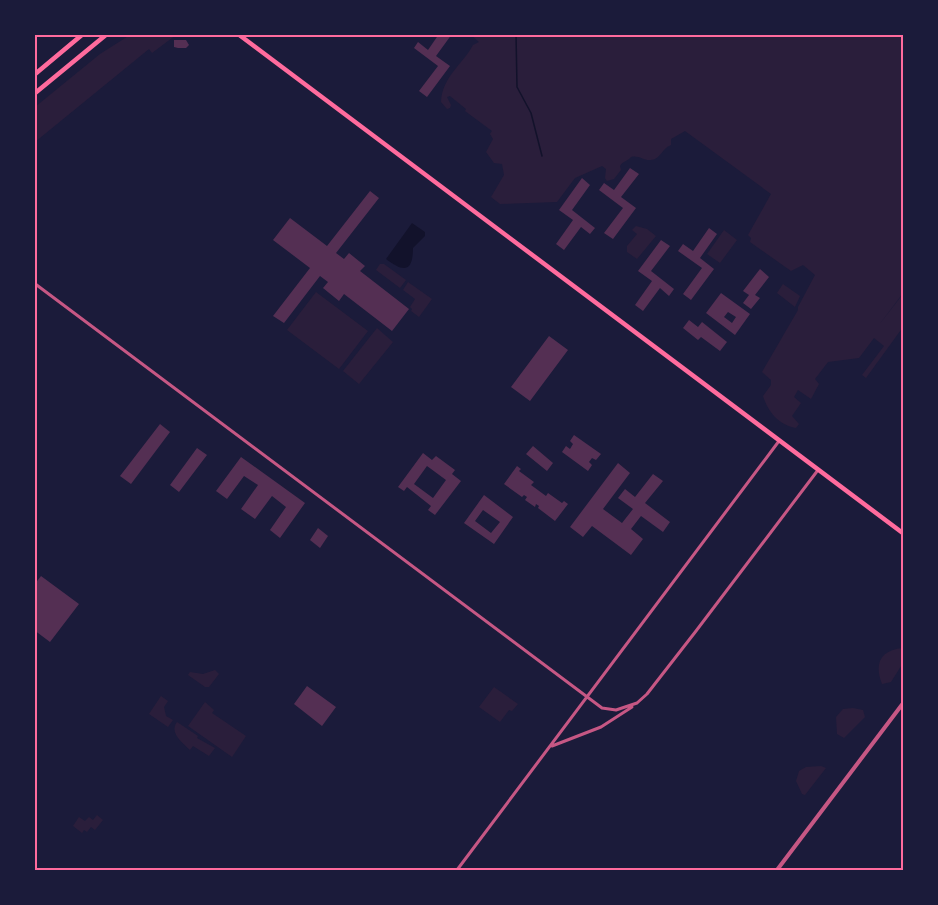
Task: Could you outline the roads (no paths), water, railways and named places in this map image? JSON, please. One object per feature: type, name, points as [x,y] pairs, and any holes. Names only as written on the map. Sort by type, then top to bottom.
[{"type":"main road","points":[[34,75],[83,34]]},
{"type":"main road","points":[[34,94],[107,34]]},
{"type":"main road","points":[[238,34],[903,534]]},
{"type":"street","points":[[34,284],[602,708],[609,711],[637,703]]},
{"type":"street","points":[[457,870],[779,441]]},
{"type":"street","points":[[550,747],[601,727],[647,694],[818,470]]},
{"type":"street","points":[[777,870],[903,702]]},
{"type":"waterway","points":[[516,34],[517,87],[531,113],[542,156]]}]
